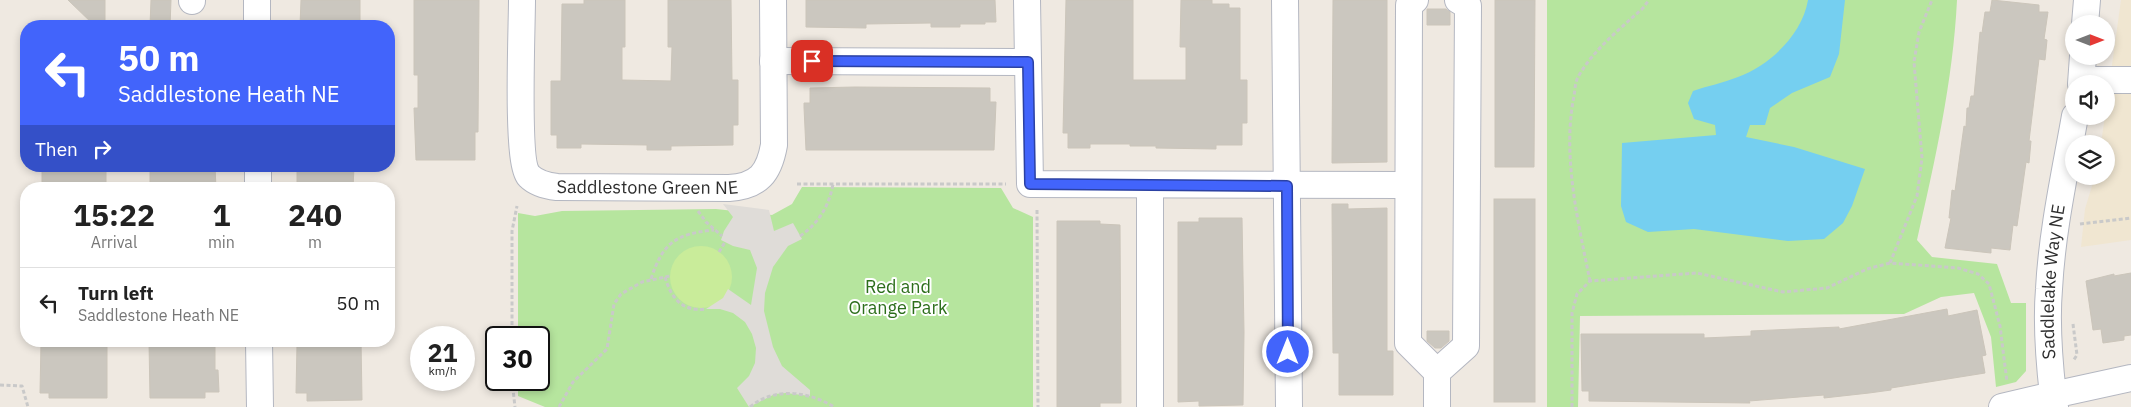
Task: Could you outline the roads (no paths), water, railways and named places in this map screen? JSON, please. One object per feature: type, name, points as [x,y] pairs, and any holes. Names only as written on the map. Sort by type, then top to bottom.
[{"type":"street","points":[[257,0],[257,20]]},
{"type":"street","name":"Saddlestone Green NE","points":[[522,0],[522,143],[523,159],[529,176],[546,186],[729,188],[751,183],[768,170],[774,145],[773,0]]},
{"type":"street","points":[[1027,0],[1030,184],[1408,185]]},
{"type":"street","points":[[1285,0],[1289,407]]},
{"type":"street","points":[[1415,0],[1409,5],[1408,343],[1437,372],[1437,407]]},
{"type":"street","points":[[1437,372],[1466,346],[1468,6],[1458,0]]},
{"type":"street","points":[[2086,15],[2087,0]]},
{"type":"street","points":[[774,61],[1028,62]]},
{"type":"street","points":[[2082,73],[2131,80]]},
{"type":"street","name":"Saddlelake Way NE","points":[[2054,401],[2048,327],[2049,289],[2056,227],[2073,125]]},
{"type":"street","points":[[1150,185],[1150,407]]},
{"type":"street","points":[[259,347],[260,407]]},
{"type":"street","points":[[2006,406],[2054,401],[2131,378]]},
{"type":"water","points":[[1808,0],[1845,0],[1839,54],[1830,77],[1792,93],[1770,108],[1765,125],[1750,125],[1746,137],[1794,147],[1865,169],[1852,206],[1843,223],[1824,239],[1788,241],[1694,229],[1648,232],[1626,222],[1621,206],[1622,143],[1716,135],[1715,125],[1694,119],[1688,103],[1693,91],[1750,72],[1773,57],[1792,37],[1805,13]]},
{"type":"park label","name":"Red and Orange Park","points":[[898,297]]}]
